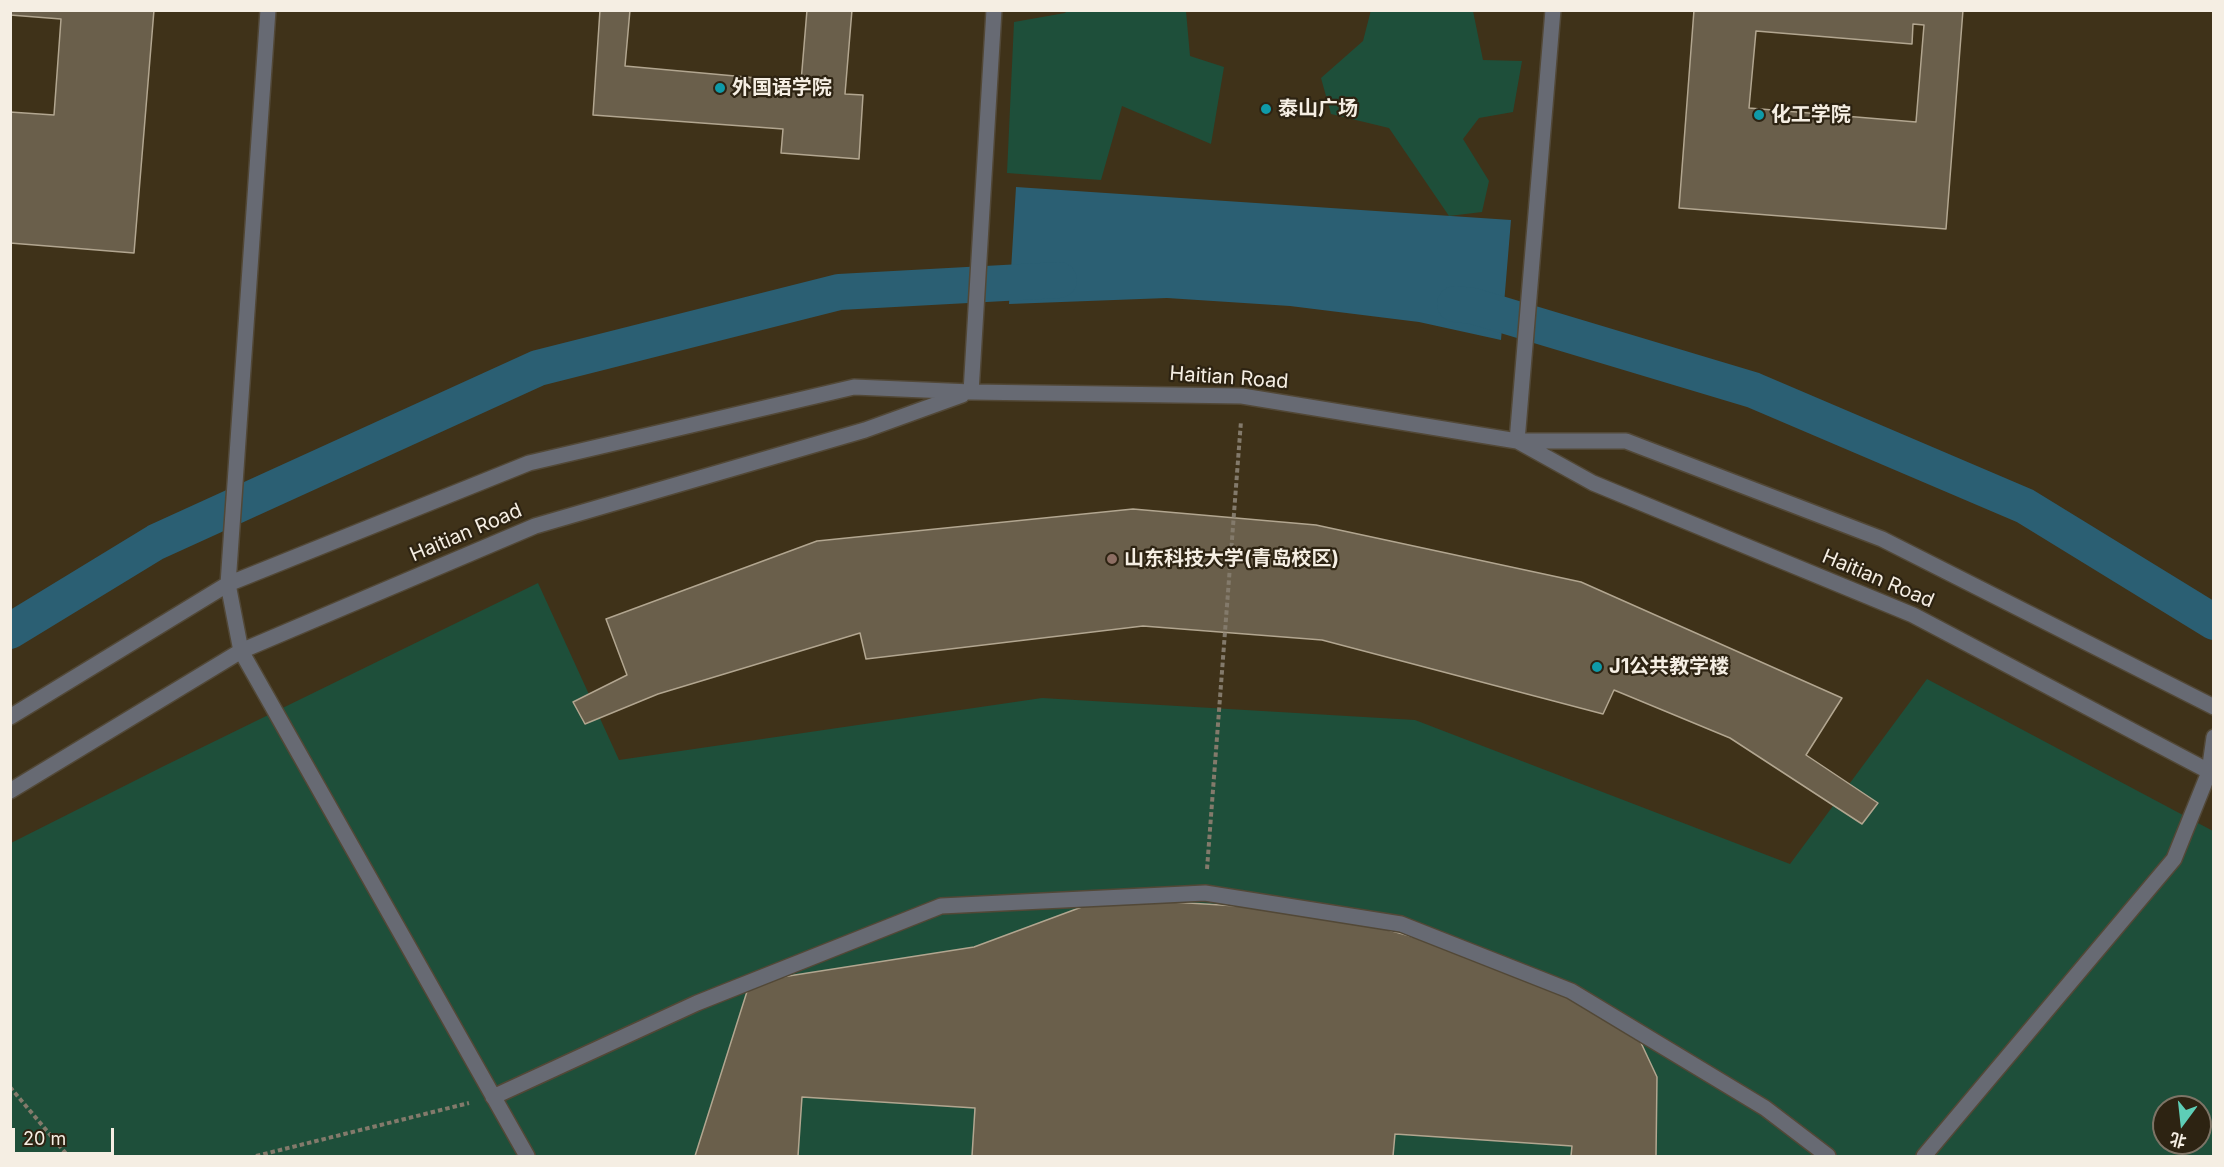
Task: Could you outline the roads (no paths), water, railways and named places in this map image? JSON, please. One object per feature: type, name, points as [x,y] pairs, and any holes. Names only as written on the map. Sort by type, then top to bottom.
[{"type":"lane","points":[[268,10],[228,584],[241,651],[527,1156]]},
{"type":"lane","points":[[971,392],[994,10]]},
{"type":"lane","points":[[1516,441],[1553,10]]},
{"type":"lane","name":"Haitian Road","points":[[10,717],[228,584],[530,463],[854,387],[971,392],[1242,396],[1516,441],[1626,441],[1882,539],[2214,707]]},
{"type":"lane","name":"Haitian Road","points":[[10,791],[241,651],[535,526],[865,430],[971,392]]},
{"type":"lane","name":"Haitian Road","points":[[1516,441],[1593,483],[1913,615],[2211,773]]},
{"type":"lane","points":[[1924,1156],[2174,859],[2211,773],[2214,737]]},
{"type":"lane","points":[[493,1097],[697,1003],[941,906],[1205,893],[1401,924],[1571,991],[1765,1108],[1828,1156]]},
{"type":"water","points":[[1016,187],[1511,220],[1501,340],[1419,322],[1290,306],[1167,298],[1009,304]]},
{"type":"waterway","points":[[10,631],[156,542],[538,368],[839,292],[1059,280]]},
{"type":"waterway","points":[[1455,304],[1473,306],[1753,390],[2025,506],[2214,622]]},
{"type":"place","name":"外国语学院","points":[[720,88]]},
{"type":"place","name":"泰山广场","points":[[1266,109]]},
{"type":"place","name":"化工学院","points":[[1759,115]]},
{"type":"place","name":"山东科技大学(青岛校区)","points":[[1112,559]]},
{"type":"place","name":"J1公共教学楼","points":[[1597,667]]}]
